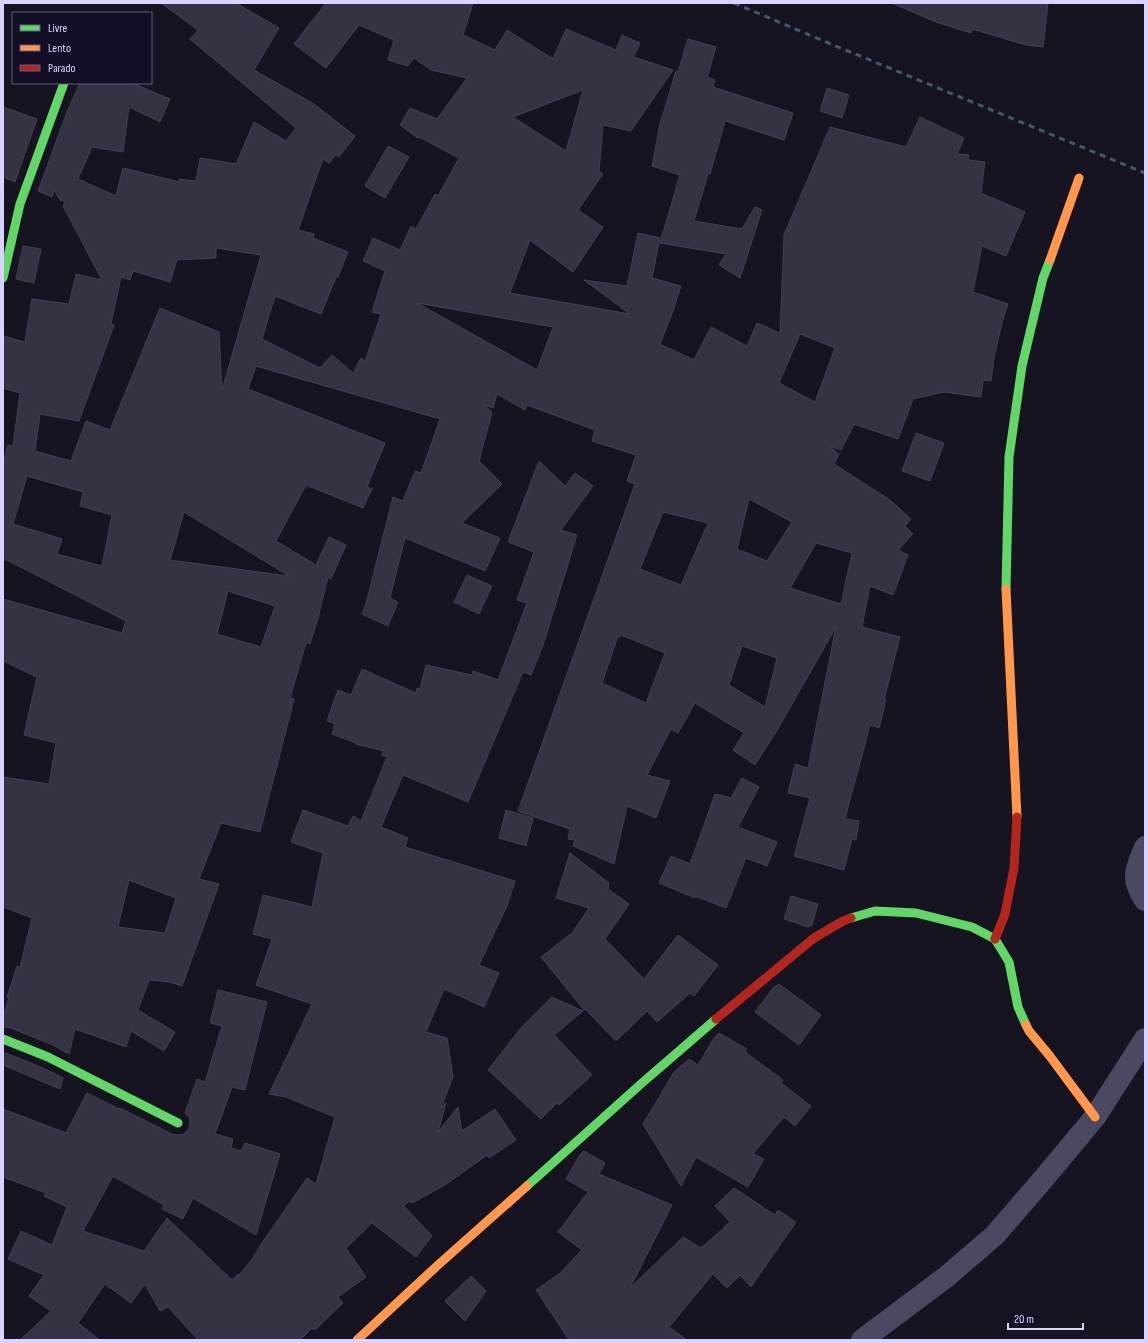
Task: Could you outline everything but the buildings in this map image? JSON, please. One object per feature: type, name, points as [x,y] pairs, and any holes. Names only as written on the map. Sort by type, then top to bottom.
[{"type":"street","points":[[3,278],[20,204],[64,84]]},
{"type":"street","points":[[995,939],[1005,914],[1014,868],[1016,811],[1006,582],[1009,457],[1022,366],[1043,278],[1079,178]]},
{"type":"street","points":[[1145,847],[1136,870],[1136,880],[1140,892],[1145,900]]},
{"type":"street","points":[[357,1340],[438,1265],[636,1089],[739,1000],[814,938],[843,921],[875,911],[916,913],[972,927],[995,939],[1009,962],[1018,1007],[1029,1031],[1049,1055],[1095,1117]]},
{"type":"street","points":[[3,1039],[48,1057],[178,1123]]},
{"type":"street","points":[[862,1340],[946,1277],[995,1235],[1095,1117],[1145,1039]]},
{"type":"railway","points":[[734,3],[1145,173]]},
{"type":"traffic: fast","points":[[3,278],[20,204],[64,84]]},
{"type":"traffic: fast","points":[[1006,589],[1009,457],[1022,366],[1043,278],[1050,260]]},
{"type":"traffic: fast","points":[[851,918],[875,911],[916,913],[972,927],[995,939],[1009,962],[1018,1007],[1026,1025]]},
{"type":"traffic: fast","points":[[527,1186],[716,1019]]},
{"type":"traffic: fast","points":[[3,1039],[48,1057],[178,1123]]},
{"type":"traffic: slow","points":[[1050,260],[1079,178]]},
{"type":"traffic: slow","points":[[1006,589],[1017,817]]},
{"type":"traffic: slow","points":[[1026,1025],[1029,1031],[1049,1055],[1095,1117]]},
{"type":"traffic: slow","points":[[357,1340],[438,1265],[527,1186]]},
{"type":"traffic: jam","points":[[995,939],[1005,914],[1014,868],[1017,817]]},
{"type":"traffic: jam","points":[[716,1019],[814,938],[851,918]]}]
